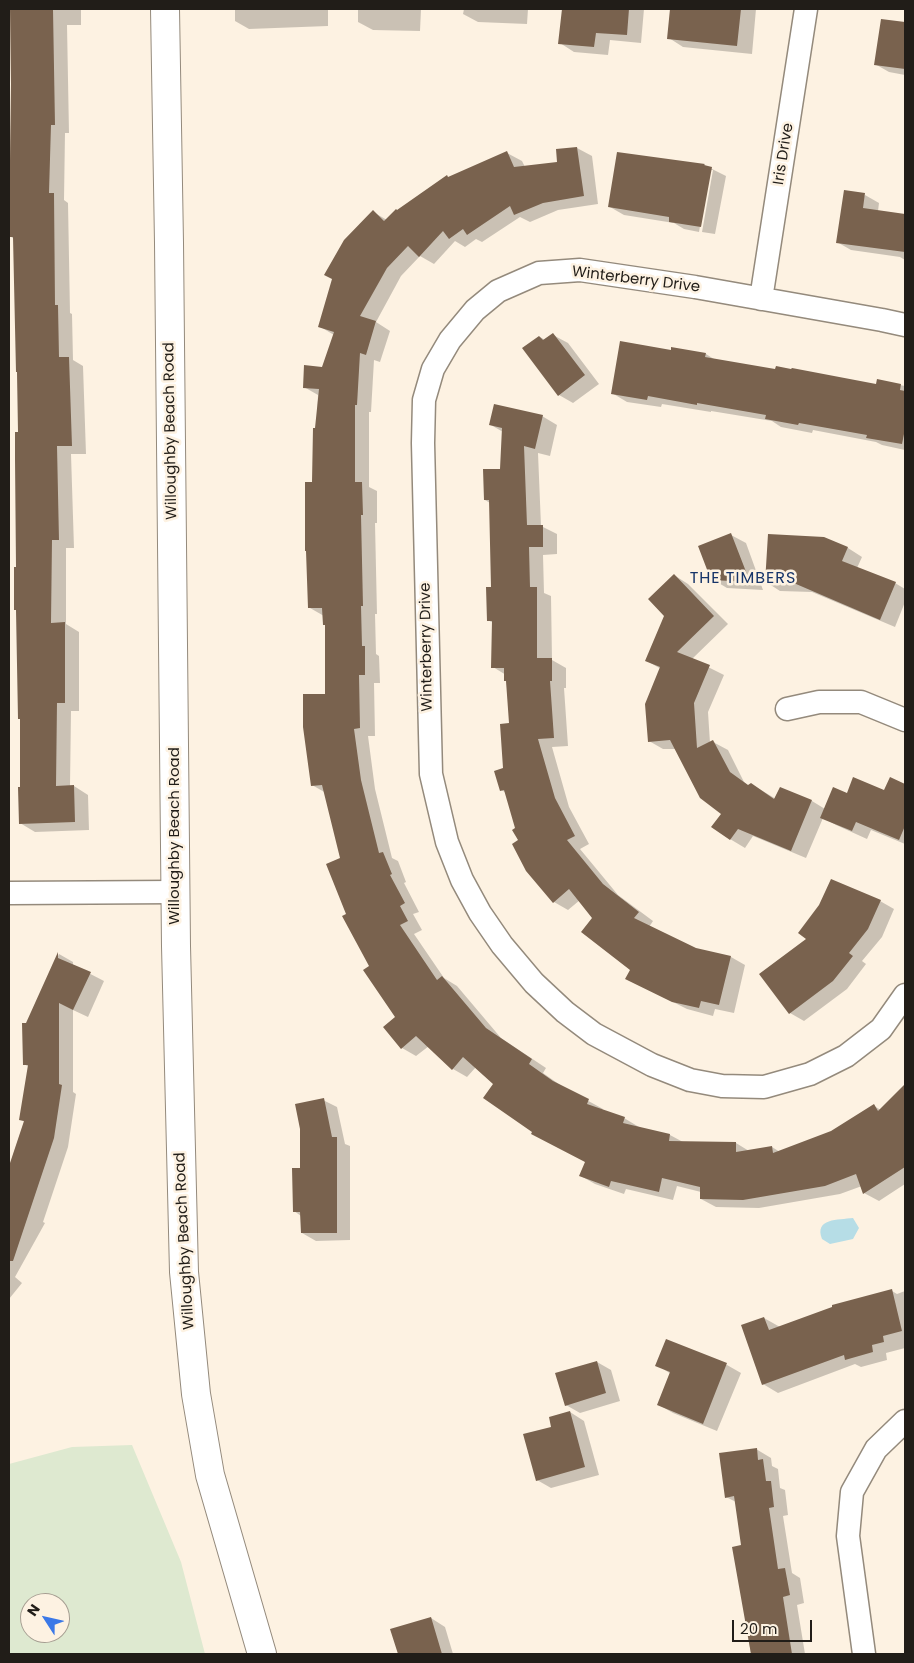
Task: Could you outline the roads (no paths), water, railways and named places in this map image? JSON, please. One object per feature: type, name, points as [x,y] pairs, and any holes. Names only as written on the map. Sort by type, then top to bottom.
[{"type":"street","name":"Willoughby Beach Road","points":[[165,9],[170,263],[175,892],[184,1272],[196,1394],[210,1475],[262,1654]]},
{"type":"street","name":"Iris Drive","points":[[761,299],[806,9]]},
{"type":"street","name":"Winterberry Drive","points":[[905,325],[695,287],[580,270],[539,273],[498,291],[475,310],[450,340],[433,369],[424,400],[423,462],[431,774],[448,842],[462,880],[480,913],[502,945],[534,983],[565,1012],[594,1034],[652,1065],[690,1080],[722,1086],[764,1087],[810,1074],[846,1056],[881,1028],[905,995]]},
{"type":"street","points":[[787,709],[820,702],[861,702],[905,720]]},
{"type":"street","points":[[9,892],[175,892]]},
{"type":"street","points":[[864,1654],[848,1536],[852,1492],[876,1449],[905,1421]]},
{"type":"water","points":[[853,1218],[859,1228],[853,1239],[830,1244],[822,1239],[820,1232],[824,1224],[829,1221]]},
{"type":"district","name":"THE TIMBERS","points":[[743,579]]}]
